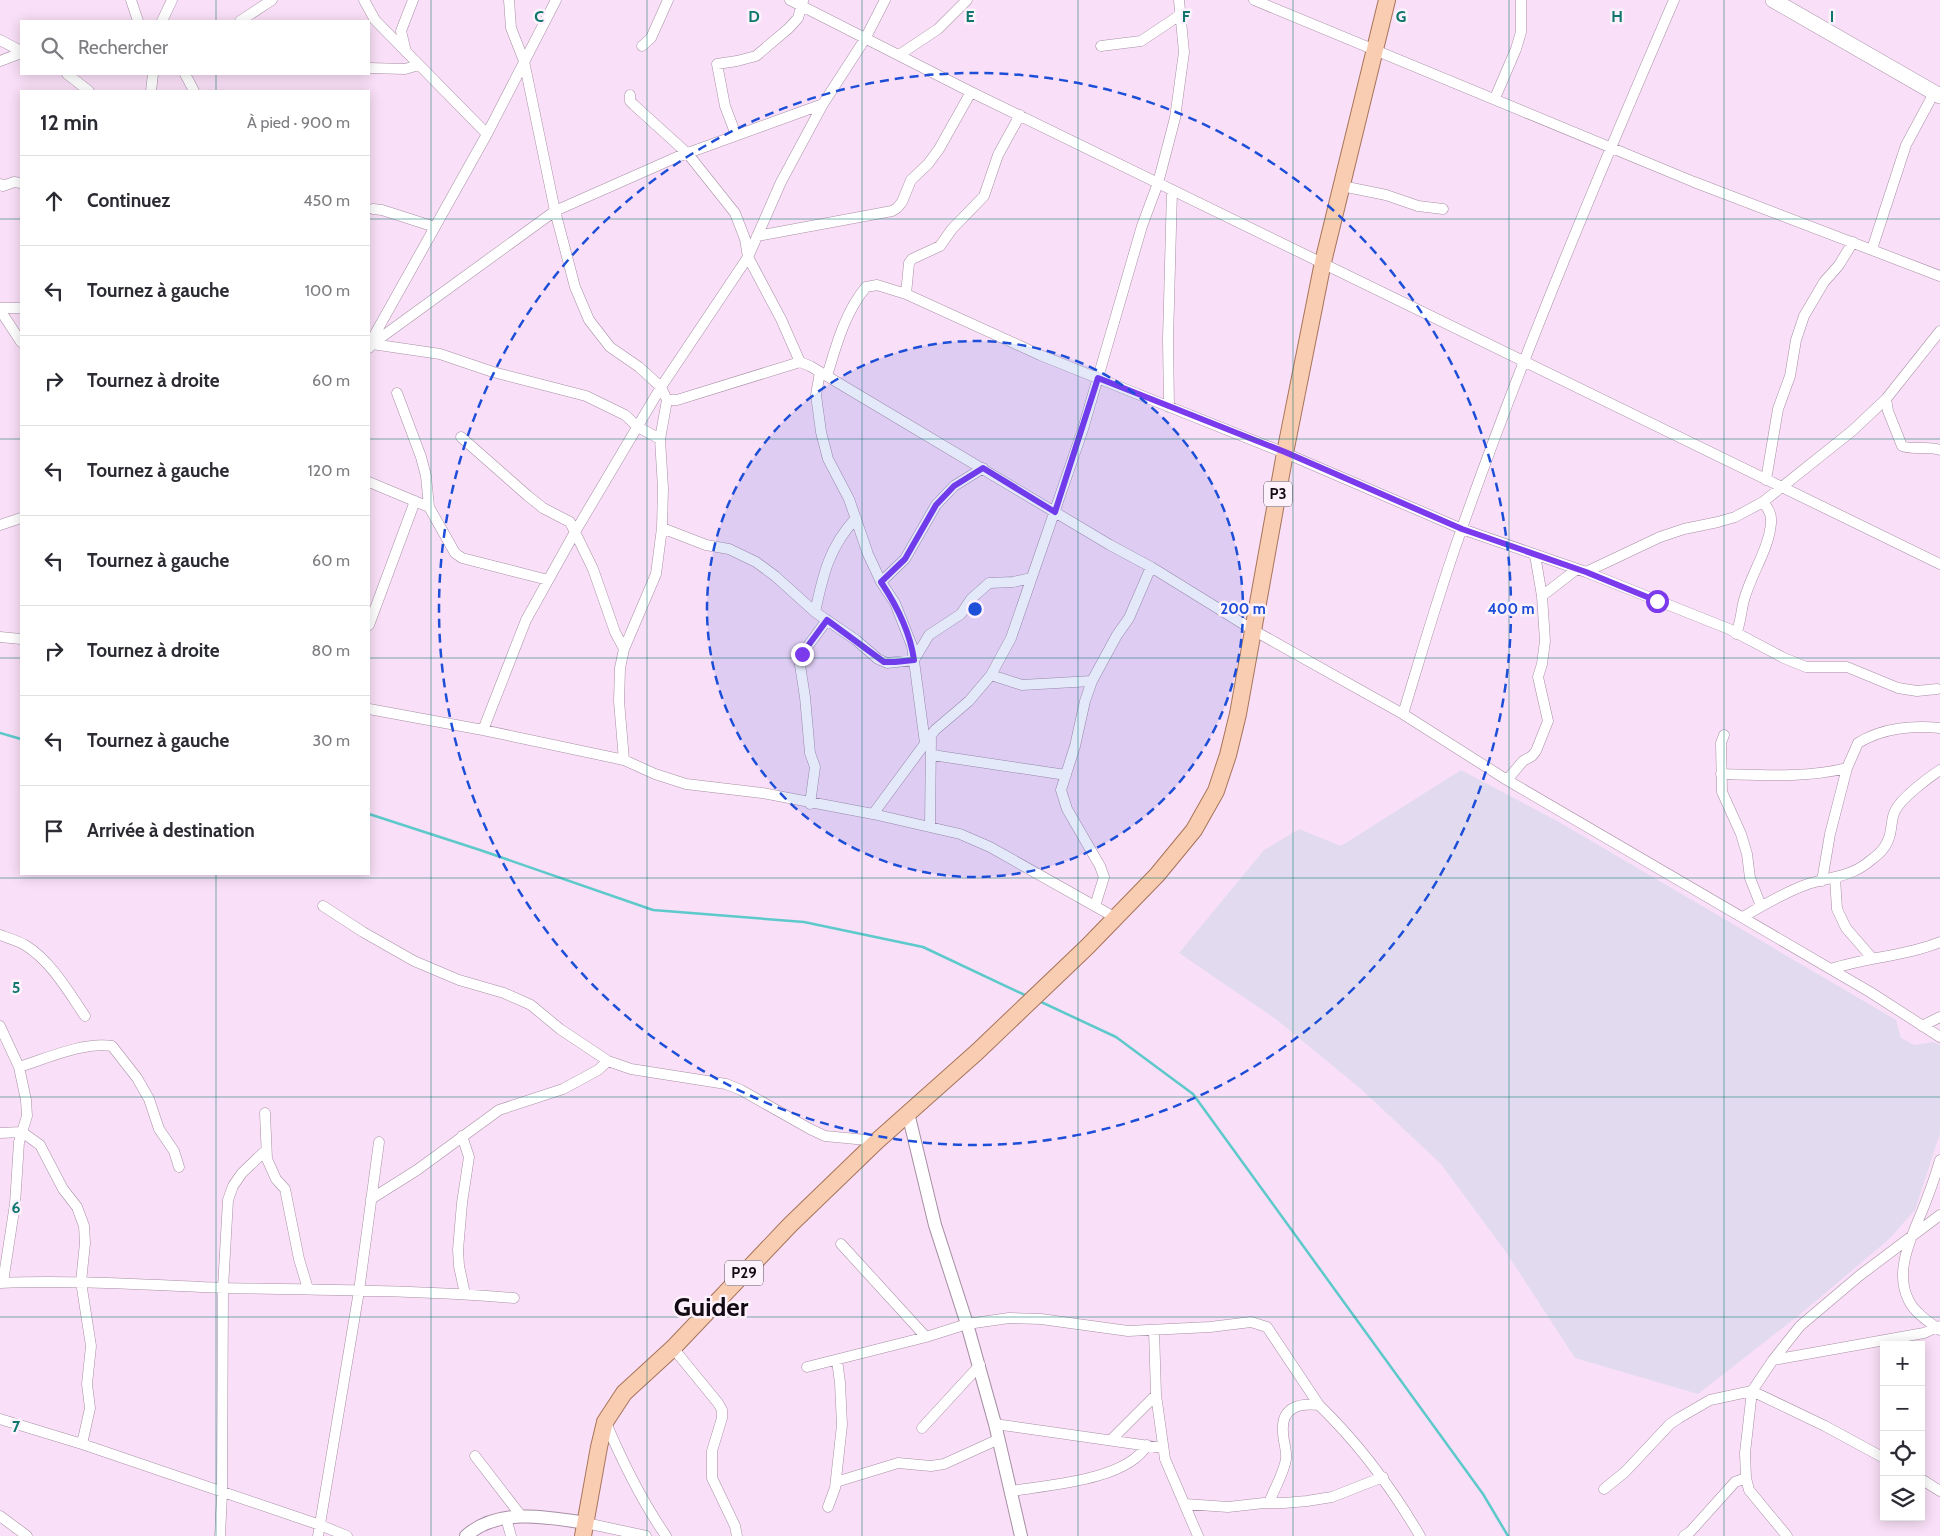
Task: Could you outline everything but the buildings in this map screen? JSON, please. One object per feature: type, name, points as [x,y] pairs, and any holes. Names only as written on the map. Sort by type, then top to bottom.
[{"type":"main road","name":"P3","points":[[976,1052],[1116,918],[1157,875],[1194,830],[1216,792],[1228,755],[1238,714],[1285,452],[1323,262],[1388,0]]},
{"type":"main road","points":[[1773,0],[1937,95]]},
{"type":"main road","name":"P29","points":[[585,1529],[605,1422],[624,1393],[673,1348],[790,1225],[877,1141],[976,1052]]},
{"type":"street","points":[[131,0],[138,20]]},
{"type":"street","points":[[162,20],[172,0]]},
{"type":"street","points":[[242,20],[272,0]]},
{"type":"street","points":[[364,0],[375,20],[487,134]]},
{"type":"street","points":[[406,53],[401,31],[413,0]]},
{"type":"street","points":[[509,0],[511,28],[524,61],[555,211],[575,287],[589,320],[610,347],[639,366],[661,387],[667,400],[660,439],[663,488],[662,528],[656,574],[624,649],[620,668],[619,701],[624,760]]},
{"type":"street","points":[[370,343],[487,134],[556,0]]},
{"type":"street","points":[[642,46],[650,38],[668,0]]},
{"type":"street","points":[[790,0],[803,3],[971,92],[1525,360],[1940,564]]},
{"type":"street","points":[[483,730],[526,620],[548,580],[661,387],[748,257],[781,182],[823,104],[866,38],[885,0]]},
{"type":"street","points":[[899,55],[938,29],[967,0]]},
{"type":"street","points":[[873,814],[935,730],[969,701],[991,675],[1011,638],[1055,512],[1098,378],[1142,226],[1158,183],[1179,100],[1184,52],[1179,0]]},
{"type":"street","points":[[1254,0],[1703,185],[1940,276]]},
{"type":"street","points":[[1495,98],[1516,50],[1521,32],[1521,0]]},
{"type":"street","points":[[1403,714],[1462,529],[1525,360],[1611,146],[1674,0]]},
{"type":"street","points":[[736,136],[725,106],[717,64],[737,62],[756,56],[798,18],[803,3]]},
{"type":"street","points":[[1101,46],[1141,41],[1180,15]]},
{"type":"street","points":[[0,40],[20,51]]},
{"type":"street","points":[[0,60],[20,52]]},
{"type":"street","points":[[370,68],[404,69],[419,65]]},
{"type":"street","points":[[68,75],[88,90]]},
{"type":"street","points":[[151,90],[153,75]]},
{"type":"street","points":[[186,75],[193,90]]},
{"type":"street","points":[[757,236],[892,211],[898,208],[911,180],[928,164],[971,92]]},
{"type":"street","points":[[630,95],[630,101],[688,154],[735,214],[745,239],[748,257],[781,319],[800,362],[1151,567],[1253,630],[1403,714],[1507,780],[1831,969],[1940,1037]]},
{"type":"street","points":[[1872,249],[1906,145],[1937,95]]},
{"type":"street","points":[[370,343],[555,211],[677,157],[823,104]]},
{"type":"street","points":[[906,294],[912,259],[940,246],[952,228],[984,196],[998,155],[1020,116]]},
{"type":"street","points":[[0,184],[3,186],[14,182],[20,184]]},
{"type":"street","points":[[1342,186],[1386,195],[1418,206],[1443,209]]},
{"type":"street","points":[[1168,407],[1172,190]]},
{"type":"street","points":[[373,208],[435,227]]},
{"type":"street","points":[[1766,480],[1778,410],[1790,376],[1796,340],[1804,316],[1824,282],[1854,242]]},
{"type":"street","points":[[930,826],[932,755],[912,646],[895,604],[881,582],[868,554],[849,499],[828,459],[821,432],[816,395],[841,331],[859,296],[866,287],[877,285],[906,294],[1040,355],[1285,452],[1462,529],[1581,571],[1736,634],[1806,667],[1847,667],[1898,688],[1917,691],[1937,689]]},
{"type":"street","points":[[20,308],[0,309],[20,340]]},
{"type":"street","points":[[1542,596],[1581,571],[1660,537],[1684,529],[1736,517],[1763,502],[1852,431],[1886,399],[1940,331]]},
{"type":"street","points":[[370,343],[440,354],[493,372],[586,396],[625,415],[638,427],[660,439]]},
{"type":"street","points":[[667,400],[677,400],[800,362]]},
{"type":"street","points":[[396,393],[421,457],[426,476],[429,507],[455,553],[462,558],[548,580]]},
{"type":"street","points":[[1886,399],[1888,411],[1902,446],[1940,450]]},
{"type":"street","points":[[461,437],[543,508],[570,522],[593,569],[615,632],[624,649]]},
{"type":"street","points":[[881,582],[905,559],[936,505],[954,486],[983,468]]},
{"type":"street","points":[[370,482],[429,507]]},
{"type":"street","points":[[370,623],[415,502]]},
{"type":"street","points":[[1736,634],[1742,616],[1744,600],[1768,537],[1772,521],[1769,510],[1763,502]]},
{"type":"street","points":[[0,525],[20,518]]},
{"type":"street","points":[[815,612],[824,572],[845,530],[856,518]]},
{"type":"street","points":[[662,528],[706,545],[729,549],[756,562],[775,576],[815,612],[884,662],[914,660]]},
{"type":"street","points":[[1507,780],[1523,761],[1536,752],[1548,720],[1538,677],[1545,641],[1542,596],[1535,555]]},
{"type":"street","points":[[1096,906],[1104,877],[1100,866],[1067,809],[1061,790],[1092,681],[1133,611],[1151,567]]},
{"type":"street","points":[[914,660],[929,635],[961,614],[971,599],[989,583],[1013,582],[1031,578]]},
{"type":"street","points":[[810,804],[815,767],[810,753],[800,665],[802,654],[827,620]]},
{"type":"street","points":[[0,637],[20,638]]},
{"type":"street","points":[[991,675],[1022,685],[1092,681]]},
{"type":"street","points":[[370,708],[624,760],[655,774],[686,784],[762,793],[810,804],[873,814],[960,834],[990,847],[1116,918]]},
{"type":"street","points":[[1822,881],[1830,834],[1846,768],[1858,743],[1864,739],[1909,727],[1940,728]]},
{"type":"street","points":[[1724,735],[1721,743],[1722,792],[1741,834],[1747,854],[1750,878],[1761,906]]},
{"type":"street","points":[[932,755],[1066,775]]},
{"type":"street","points":[[1721,774],[1766,775],[1831,772],[1846,768]]},
{"type":"street","points":[[1743,917],[1761,906],[1809,884],[1853,873],[1870,862],[1888,844],[1893,817],[1898,806],[1940,770]]},
{"type":"street","points":[[1835,878],[1837,909],[1846,928],[1872,958]]},
{"type":"street","points":[[323,906],[363,932],[414,961],[459,980],[504,993],[531,1005],[560,1029],[608,1061],[631,1069],[726,1084],[742,1090],[824,1136],[877,1141]]},
{"type":"street","points":[[0,935],[24,944],[37,954],[63,984],[85,1016]]},
{"type":"street","points":[[1831,969],[1853,962],[1925,948],[1940,942]]},
{"type":"street","points":[[1925,948],[1940,951]]},
{"type":"street","points":[[1922,1026],[1940,1017]]},
{"type":"street","points":[[0,1026],[19,1067],[26,1100],[27,1116],[22,1132],[16,1169],[14,1212],[1,1282],[50,1281],[223,1288],[359,1290],[514,1298]]},
{"type":"street","points":[[19,1067],[65,1052],[88,1047],[112,1046],[137,1078],[148,1099],[159,1129],[174,1151],[179,1167]]},
{"type":"street","points":[[371,1199],[417,1170],[498,1110],[563,1089],[598,1070],[608,1061]]},
{"type":"street","points":[[265,1113],[266,1150],[271,1168],[285,1189],[299,1259],[308,1290]]},
{"type":"street","points":[[908,1113],[935,1225],[980,1365],[996,1424],[1021,1536]]},
{"type":"street","points":[[0,1133],[22,1132],[40,1145],[63,1189],[81,1215],[84,1226],[85,1243],[81,1282],[91,1346],[87,1384],[90,1408],[82,1444]]},
{"type":"street","points":[[462,1136],[469,1157],[462,1203],[458,1250],[458,1266],[465,1294]]},
{"type":"street","points":[[318,1536],[359,1290],[379,1142]]},
{"type":"street","points":[[220,1536],[223,1288],[228,1200],[233,1186],[242,1173],[266,1150]]},
{"type":"street","points":[[1939,1328],[1918,1313],[1910,1303],[1905,1292],[1903,1277],[1911,1238],[1926,1202],[1940,1160]]},
{"type":"street","points":[[1787,1536],[1749,1490],[1746,1478],[1745,1453],[1752,1391],[1773,1360],[1800,1326],[1828,1300],[1940,1215]]},
{"type":"street","points":[[840,1244],[926,1337]]},
{"type":"street","points":[[807,1367],[926,1337],[967,1324],[1009,1318],[1041,1319],[1128,1330],[1210,1327],[1251,1322],[1267,1327],[1319,1405],[1383,1477],[1420,1536]]},
{"type":"street","points":[[1773,1360],[1912,1335],[1939,1328]]},
{"type":"street","points":[[1154,1330],[1156,1395],[1165,1459],[1198,1536]]},
{"type":"street","points":[[673,1348],[722,1410],[722,1418],[712,1451],[712,1478],[735,1526],[737,1536]]},
{"type":"street","points":[[828,1507],[833,1497],[836,1482],[843,1417],[837,1360]]},
{"type":"street","points":[[922,1428],[980,1365]]},
{"type":"street","points":[[1604,1489],[1625,1472],[1670,1424],[1679,1418],[1710,1400],[1752,1391],[1880,1456]]},
{"type":"street","points":[[1111,1440],[1156,1395]]},
{"type":"street","points":[[1269,1503],[1284,1469],[1286,1458],[1282,1431],[1286,1415],[1291,1409],[1304,1404],[1319,1405]]},
{"type":"street","points":[[0,1419],[82,1444],[320,1525],[347,1536]]},
{"type":"street","points":[[605,1422],[623,1465],[646,1507],[666,1536]]},
{"type":"street","points":[[996,1424],[1163,1448]]},
{"type":"street","points":[[836,1482],[898,1463],[931,1466],[944,1464],[999,1439]]},
{"type":"street","points":[[1012,1491],[1095,1478],[1140,1456],[1147,1445]]},
{"type":"street","points":[[475,1456],[522,1516]]},
{"type":"street","points":[[1185,1504],[1228,1507],[1332,1497],[1383,1477]]},
{"type":"street","points":[[1686,1536],[1735,1482],[1746,1478]]},
{"type":"street","points":[[1925,1481],[1938,1486]]},
{"type":"street","points":[[0,1516],[25,1535]]},
{"type":"street","points":[[466,1536],[487,1523],[522,1516],[557,1518],[585,1529],[646,1536]]},
{"type":"street","points":[[506,1518],[511,1536]]},
{"type":"shaded area","points":[[1461,770],[1559,822],[1896,1020],[1901,1038],[1914,1045],[1934,1042],[1940,1045],[1940,1133],[1915,1210],[1889,1239],[1798,1316],[1698,1394],[1575,1358],[1506,1252],[1441,1164],[1361,1089],[1277,1020],[1179,953],[1264,850],[1299,829],[1341,846]]},
{"type":"waterway","points":[[0,733],[20,739]]},
{"type":"waterway","points":[[370,814],[653,910],[804,922],[923,947],[1027,996]]},
{"type":"waterway","points":[[1039,1001],[1116,1037],[1193,1094],[1483,1494],[1508,1536]]},
{"type":"district","name":"Guider","points":[[711,1307]]},
{"type":"route","points":[[802,654],[827,620],[884,662],[914,660],[912,646],[903,622],[895,604],[881,582],[905,559],[936,505],[954,486],[983,468],[1055,512],[1098,378],[1285,452],[1462,529],[1586,572],[1657,601]]}]
